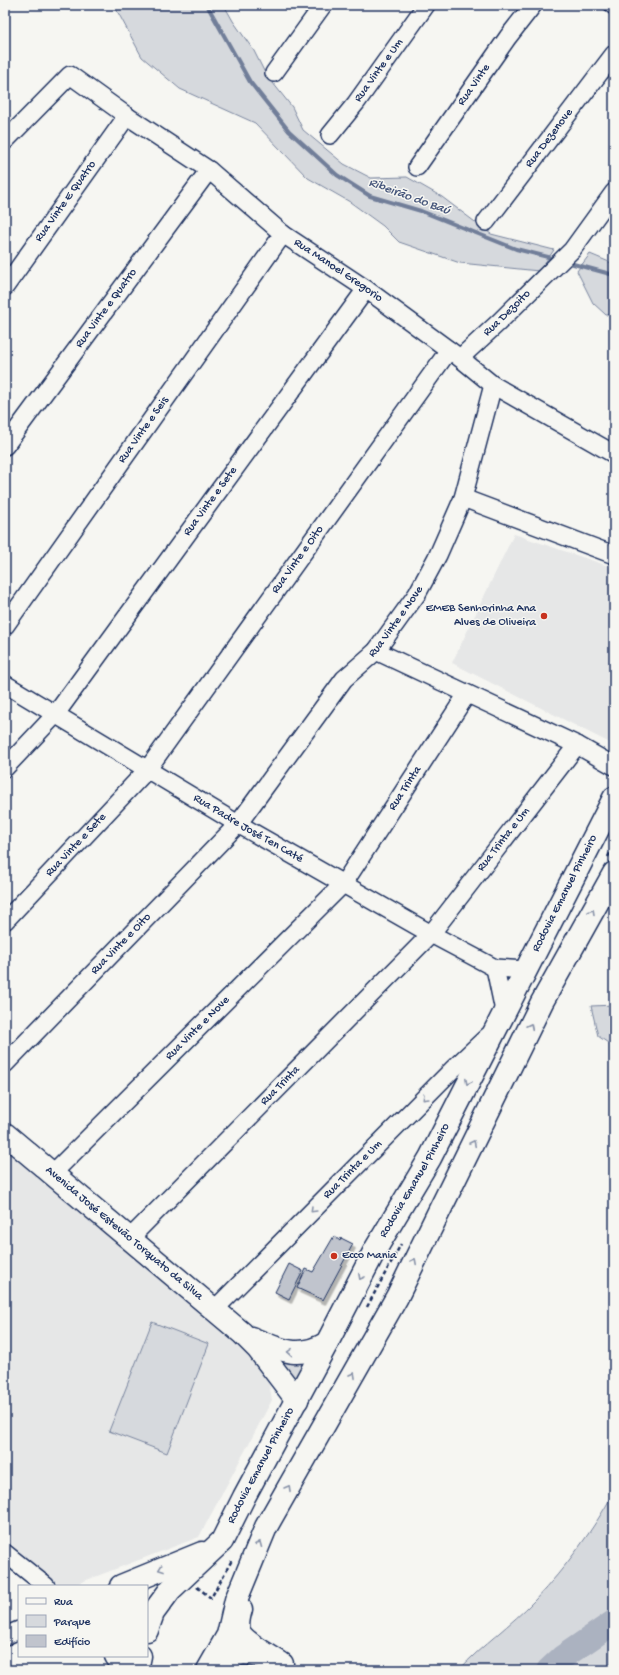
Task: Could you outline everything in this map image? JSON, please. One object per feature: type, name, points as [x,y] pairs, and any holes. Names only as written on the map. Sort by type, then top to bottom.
[{"type":"main road","name":"Rodovia Emanuel Pinheiro","points":[[148,1627],[153,1613],[170,1590],[222,1541],[375,1250],[430,1158],[493,1032],[614,798]]},
{"type":"main road","points":[[208,1670],[228,1635],[236,1600],[266,1527],[396,1296],[542,1002],[614,873]]},
{"type":"main road","name":"Avenida José Estevão Torquato da Silva","points":[[5,1134],[215,1309],[258,1350],[297,1400]]},
{"type":"main road","name":"Avenida José Estevão Torquato da Silva","points":[[242,1334],[282,1351],[299,1352],[315,1350],[327,1343]]},
{"type":"main road","points":[[124,1585],[191,1558],[222,1541]]},
{"type":"main road","points":[[251,1563],[238,1623],[239,1632],[246,1640],[288,1667]]},
{"type":"main road","points":[[220,1670],[228,1660],[241,1653],[251,1654],[288,1667]]},
{"type":"main road","points":[[118,1657],[135,1665]]},
{"type":"street","points":[[274,73],[323,5]]},
{"type":"street","name":"Rua Vinte e Um","points":[[330,135],[356,103],[426,5]]},
{"type":"street","name":"Rua Vinte","points":[[417,167],[508,37],[533,5]]},
{"type":"street","name":"Rua Dezenove","points":[[486,222],[614,54]]},
{"type":"street","name":"Rua Manoel Gregorio","points":[[5,141],[70,75],[127,116],[209,170],[283,234],[366,289],[455,354],[493,385],[614,454]]},
{"type":"street","name":"Rua Vinte E Quatro","points":[[5,287],[127,116]]},
{"type":"street","name":"Rua Vinte e Quatro","points":[[5,446],[209,170]]},
{"type":"street","name":"Rua Dezoito","points":[[455,354],[554,269],[572,250],[614,192]]},
{"type":"street","name":"Rua Vinte e Seis","points":[[5,626],[283,234]]},
{"type":"street","name":"Rua Vinte e Sete","points":[[55,715],[366,289]]},
{"type":"street","name":"Rua Vinte e Oito","points":[[147,770],[455,354]]},
{"type":"street","name":"Rua Vinte e Nove","points":[[238,824],[344,679],[376,651],[417,594],[438,555],[463,498],[493,385]]},
{"type":"street","points":[[463,498],[614,555]]},
{"type":"street","points":[[376,651],[577,745],[614,766]]},
{"type":"street","name":"Rua Padre José Ten Caté","points":[[5,684],[238,824],[344,883],[431,934],[495,968]]},
{"type":"street","name":"Rua Trinta","points":[[344,883],[467,694]]},
{"type":"street","points":[[5,768],[55,715]]},
{"type":"street","name":"Rua Trinta e Um","points":[[431,934],[577,745]]},
{"type":"street","name":"Rua Vinte e Sete","points":[[5,922],[147,770]]},
{"type":"street","name":"Rua Vinte e Oito","points":[[5,1064],[238,824]]},
{"type":"street","name":"Rua Vinte e Nove","points":[[52,1174],[344,883]]},
{"type":"street","name":"Rua Trinta","points":[[130,1238],[431,934]]},
{"type":"street","points":[[504,1011],[495,968],[525,970]]},
{"type":"street","name":"Rua Trinta e Um","points":[[215,1309],[453,1069],[493,1032]]},
{"type":"street","points":[[5,1553],[45,1585]]},
{"type":"street","points":[[5,1636],[18,1630]]},
{"type":"shaded area","name":"EMEB Senhorinha Ana Alves de Oliveira","points":[[514,534],[614,568],[614,745],[452,663]]},
{"type":"shaded area","points":[[5,1147],[257,1356],[268,1378],[272,1400],[199,1537],[74,1585],[59,1585],[5,1539]]},
{"type":"green space","points":[[114,5],[224,5],[233,21],[254,51],[265,73],[292,107],[303,130],[344,164],[371,178],[407,177],[442,197],[491,234],[554,250],[539,271],[460,263],[399,242],[383,226],[350,202],[308,178],[255,123],[180,89],[142,57]]},
{"type":"green space","points":[[590,254],[614,264],[614,314],[606,315],[593,303],[577,271]]},
{"type":"green space","points":[[614,1005],[614,1047],[598,1036],[591,1006]]},
{"type":"green space","points":[[152,1322],[209,1344],[167,1453],[109,1431]]},
{"type":"green space","points":[[278,1357],[307,1363],[295,1383]]},
{"type":"green space","points":[[614,1492],[614,1670],[459,1670],[526,1609],[546,1588],[588,1535]]},
{"type":"building","name":"Ecco Mania","points":[[334,1236],[340,1241],[341,1238],[353,1244],[323,1300],[297,1288],[306,1269],[313,1272]]},
{"type":"building","points":[[289,1264],[303,1271],[289,1299],[275,1292]]},
{"type":"waterway","name":"Ribeirão do Baú","points":[[207,5],[250,82],[289,131],[337,175],[370,196],[421,211],[516,249],[556,259]]},
{"type":"waterway","name":"Ribeirão do Baú","points":[[566,262],[614,275]]},
{"type":"waterway","points":[[549,1670],[563,1657],[614,1622]]},
{"type":"place","name":"EMEB Senhorinha Ana Alves de Oliveira","points":[[544,616]]},
{"type":"place","name":"Ecco Mania","points":[[334,1256]]}]
